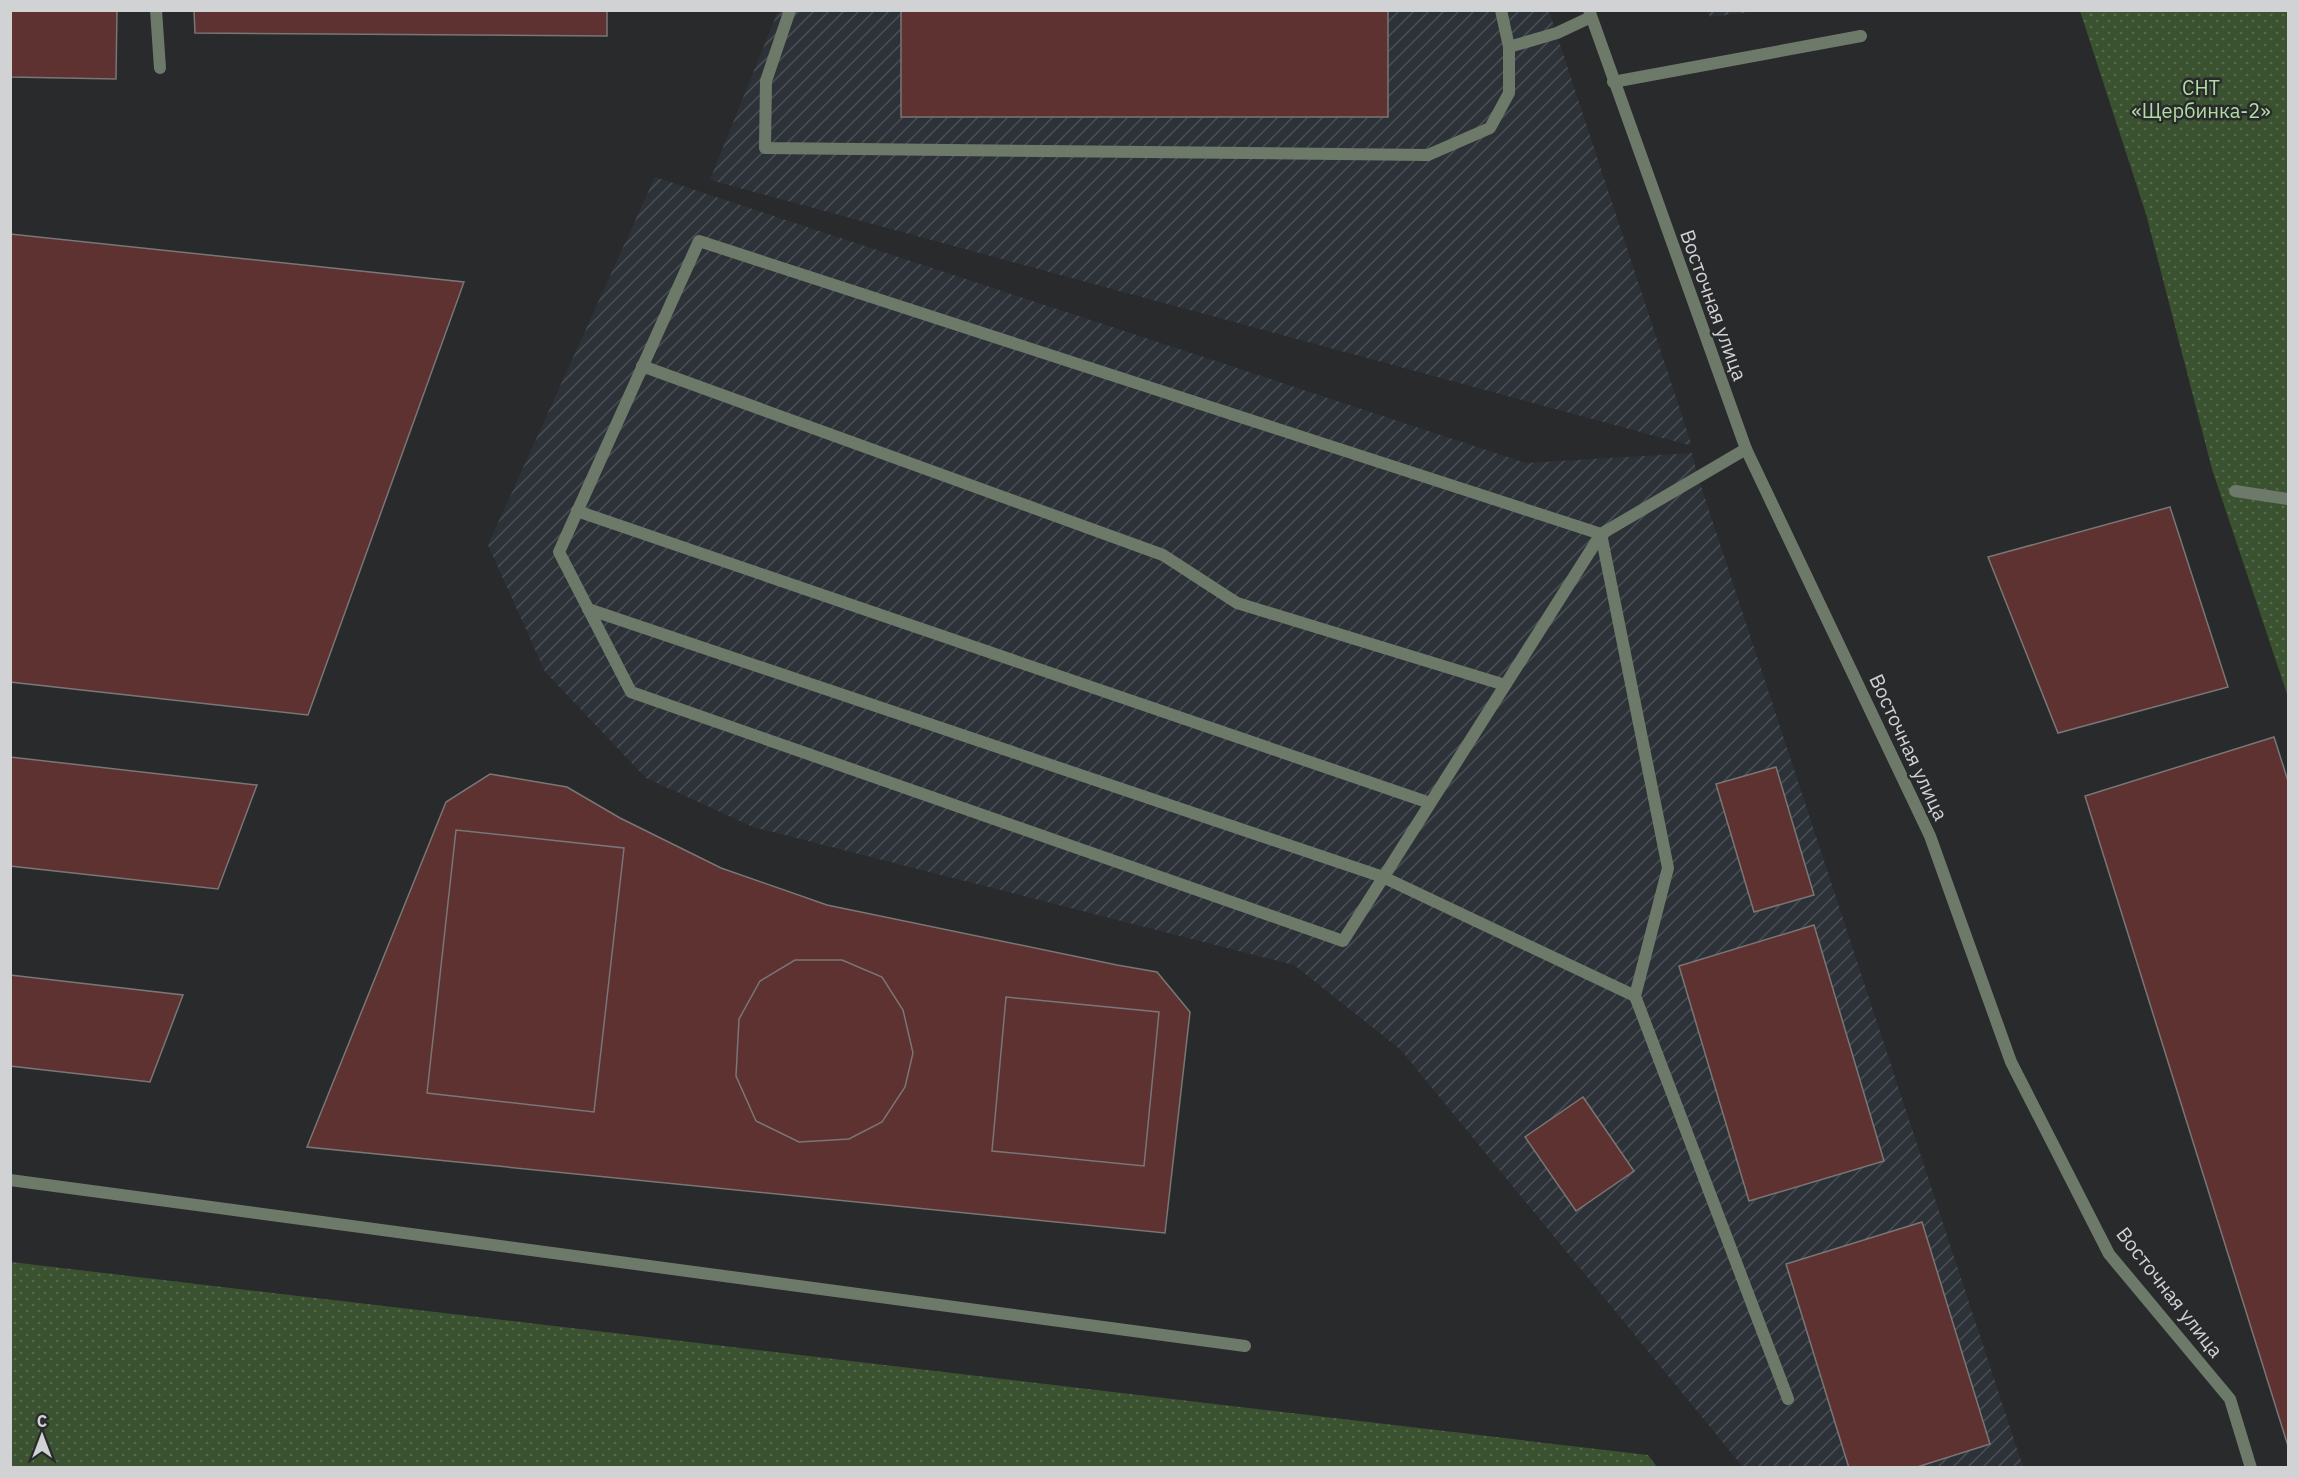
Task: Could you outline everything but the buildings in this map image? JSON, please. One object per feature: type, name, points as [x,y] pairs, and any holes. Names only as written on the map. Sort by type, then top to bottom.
[{"type":"street","points":[[156,10],[160,68]]},
{"type":"street","points":[[790,10],[766,81],[765,148],[1428,155],[1490,128],[1509,93],[1509,47],[1501,10]]},
{"type":"street","points":[[1509,47],[1557,33],[1590,14]]},
{"type":"street","name":"Восточная улица","points":[[1590,14],[1746,450],[1930,836],[2011,1062],[2109,1254],[2230,1399],[2251,1467]]},
{"type":"street","points":[[1613,82],[1862,36]]},
{"type":"street","points":[[1601,534],[699,241],[559,552],[631,692],[1343,941],[1601,534],[1746,450]]},
{"type":"street","points":[[642,366],[1163,555],[1237,603],[1505,685]]},
{"type":"street","points":[[2235,491],[2289,499]]},
{"type":"street","points":[[577,511],[1430,803]]},
{"type":"street","points":[[1601,534],[1668,868],[1635,996],[1788,1399]]},
{"type":"street","points":[[588,609],[1383,877],[1635,996]]},
{"type":"street","points":[[10,1180],[1245,1346]]},
{"type":"shaded area","points":[[1708,10],[1760,11],[1710,17]]},
{"type":"shaded area","points":[[778,11],[1549,11],[1692,446],[710,180]]},
{"type":"shaded area","points":[[655,177],[1526,463],[1692,453],[2023,1467],[1743,1467],[1401,1050],[1294,965],[753,827],[646,778],[545,672],[488,545]]},
{"type":"green space","name":"СНТ «Щербинка-2»","points":[[2080,11],[2288,11],[2288,697],[2212,469],[2146,214]]},
{"type":"green space","points":[[11,1262],[1648,1455],[1657,1467],[11,1467]]}]
